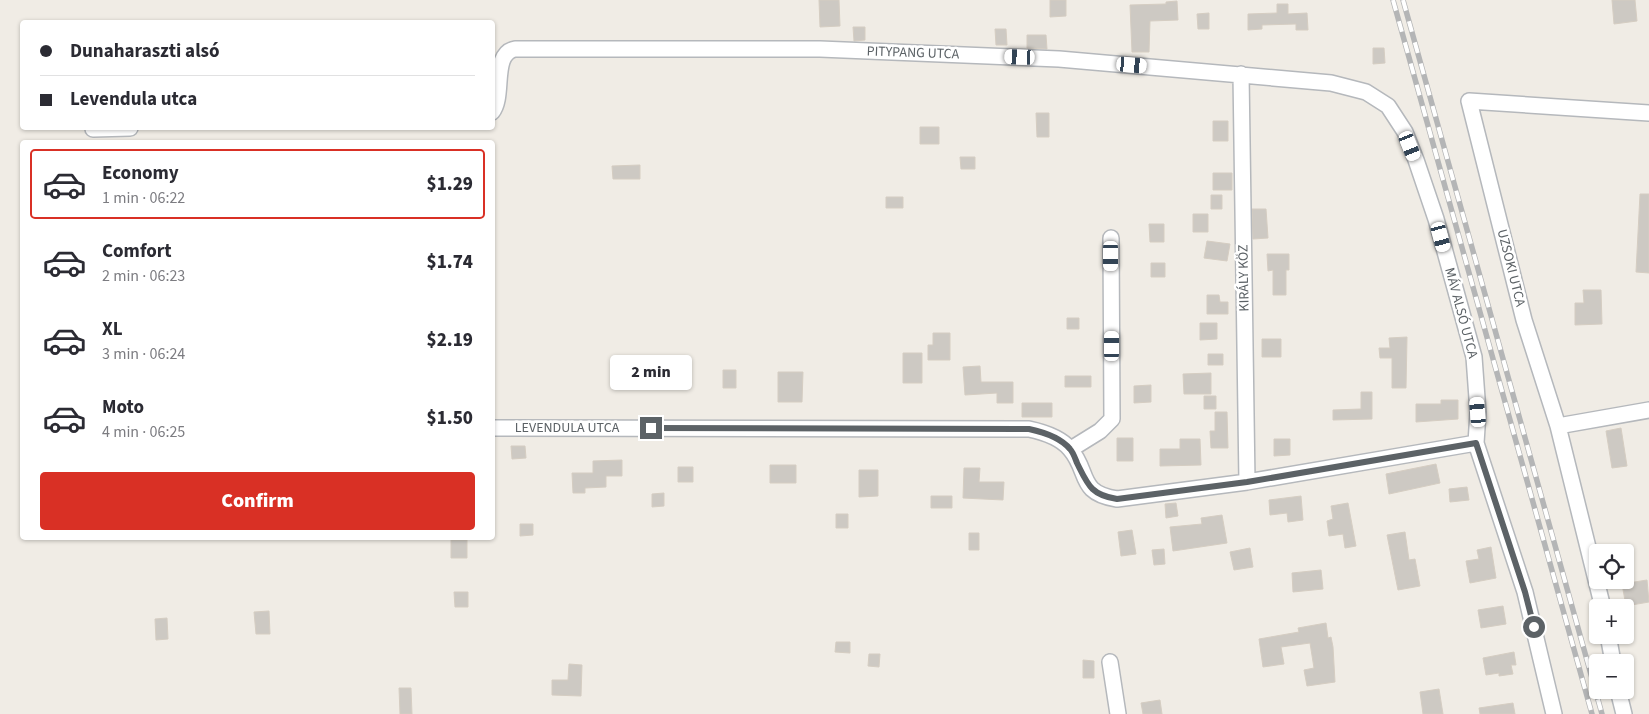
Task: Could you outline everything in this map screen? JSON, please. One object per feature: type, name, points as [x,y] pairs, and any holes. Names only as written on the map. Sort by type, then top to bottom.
[{"type":"street","name":"PITYPANG UTCA","points":[[495,108],[497,105],[503,58],[506,53],[515,49],[820,49],[1059,59],[1331,82],[1352,87],[1378,98]]},
{"type":"street","name":"KIRÁLY KÖZ","points":[[1241,74],[1247,482]]},
{"type":"street","name":"MÁV ALSÓ UTCA","points":[[1378,98],[1388,106],[1405,132],[1436,218],[1474,356],[1478,412],[1476,443],[1525,592],[1554,714]]},
{"type":"street","name":"UZSOKI UTCA","points":[[1601,599],[1558,426],[1524,320],[1469,101],[1649,113]]},
{"type":"street","points":[[1111,238],[1112,418],[1100,431],[1071,449],[1088,486],[1097,494],[1117,499],[1247,482],[1476,443]]},
{"type":"street","points":[[1558,426],[1649,410]]},
{"type":"street","name":"LEVENDULA UTCA","points":[[495,428],[1029,429],[1050,435],[1071,449]]},
{"type":"street","points":[[1110,662],[1118,714]]},
{"type":"street","points":[[1620,699],[1624,714]]},
{"type":"building","points":[[819,0],[839,0],[840,26],[820,27]]},
{"type":"building","points":[[1050,0],[1066,0],[1066,16],[1050,17]]},
{"type":"building","points":[[1612,0],[1635,0],[1637,21],[1614,24]]},
{"type":"building","points":[[1177,1],[1178,20],[1150,21],[1149,52],[1132,52],[1130,5],[1166,4],[1166,2]]},
{"type":"building","points":[[1277,4],[1288,4],[1288,14],[1307,13],[1308,30],[1296,30],[1296,24],[1262,25],[1262,29],[1248,30],[1248,14],[1277,13]]},
{"type":"building","points":[[1209,13],[1209,29],[1198,29],[1197,14]]},
{"type":"building","points":[[853,27],[865,27],[865,40],[854,41]]},
{"type":"building","points":[[995,29],[1006,29],[1007,45],[996,45]]},
{"type":"building","points":[[1027,35],[1046,35],[1047,49],[1027,48]]},
{"type":"building","points":[[1373,48],[1384,48],[1385,63],[1373,64]]},
{"type":"building","points":[[1036,113],[1049,113],[1049,137],[1037,137]]},
{"type":"building","points":[[1213,121],[1228,121],[1228,141],[1213,141]]},
{"type":"building","points":[[920,127],[939,127],[939,144],[920,144]]},
{"type":"building","points":[[960,157],[975,157],[975,169],[961,169]]},
{"type":"building","points":[[640,165],[640,179],[613,179],[612,166]]},
{"type":"building","points":[[1213,173],[1232,173],[1232,190],[1213,190]]},
{"type":"building","points":[[1640,194],[1649,194],[1649,273],[1636,272]]},
{"type":"building","points":[[1211,195],[1222,195],[1222,209],[1211,209]]},
{"type":"building","points":[[886,197],[903,197],[903,208],[886,208]]},
{"type":"building","points":[[1252,209],[1266,209],[1268,238],[1253,239]]},
{"type":"building","points":[[1193,214],[1208,214],[1208,232],[1193,232]]},
{"type":"building","points":[[1149,224],[1164,224],[1164,242],[1150,242]]},
{"type":"building","points":[[1207,241],[1230,244],[1227,261],[1204,258]]},
{"type":"building","points":[[1267,254],[1289,254],[1289,270],[1286,270],[1286,295],[1273,295],[1273,270],[1268,271]]},
{"type":"building","points":[[1151,263],[1165,263],[1165,277],[1151,277]]},
{"type":"building","points":[[1583,290],[1601,290],[1602,324],[1575,325],[1575,303],[1584,303]]},
{"type":"building","points":[[1207,295],[1219,295],[1220,302],[1228,302],[1228,314],[1207,314]]},
{"type":"building","points":[[1067,318],[1079,318],[1079,329],[1067,329]]},
{"type":"building","points":[[1200,323],[1217,323],[1217,339],[1200,340]]},
{"type":"building","points":[[933,333],[950,333],[950,360],[928,360],[928,345],[933,345]]},
{"type":"building","points":[[1407,337],[1406,388],[1392,388],[1392,358],[1380,358],[1379,348],[1390,348],[1389,338]]},
{"type":"building","points":[[1262,339],[1281,339],[1281,357],[1262,357]]},
{"type":"building","points":[[903,353],[922,353],[922,383],[903,383]]},
{"type":"building","points":[[1208,354],[1223,354],[1223,365],[1208,365]]},
{"type":"building","points":[[980,366],[981,382],[1013,382],[1013,403],[997,403],[997,393],[965,395],[963,367]]},
{"type":"building","points":[[723,370],[736,370],[736,388],[723,388]]},
{"type":"building","points":[[778,372],[803,372],[802,402],[778,402]]},
{"type":"building","points":[[1211,373],[1211,394],[1184,394],[1183,374]]},
{"type":"building","points":[[1065,376],[1091,376],[1091,387],[1065,387]]},
{"type":"building","points":[[1151,385],[1151,402],[1134,403],[1134,386]]},
{"type":"building","points":[[1361,392],[1372,392],[1372,419],[1333,420],[1333,410],[1361,409]]},
{"type":"building","points":[[1204,396],[1216,396],[1216,409],[1204,409]]},
{"type":"building","points":[[1441,400],[1458,400],[1458,419],[1416,422],[1416,404],[1441,404]]},
{"type":"building","points":[[1022,403],[1052,403],[1052,417],[1022,417]]},
{"type":"building","points":[[1215,412],[1227,412],[1228,448],[1211,448],[1210,431],[1215,431]]},
{"type":"building","points":[[1621,428],[1627,466],[1612,468],[1606,431]]},
{"type":"building","points":[[1117,438],[1133,438],[1133,461],[1117,461]]},
{"type":"building","points":[[1180,439],[1200,439],[1201,465],[1160,466],[1160,449],[1180,449]]},
{"type":"building","points":[[1274,439],[1290,439],[1290,455],[1274,456]]},
{"type":"building","points":[[511,446],[525,446],[526,458],[512,459]]},
{"type":"building","points":[[622,460],[622,476],[606,476],[606,487],[585,488],[585,493],[573,493],[572,473],[593,473],[593,461]]},
{"type":"building","points":[[1436,464],[1440,483],[1389,494],[1386,474]]},
{"type":"building","points":[[770,465],[796,465],[796,483],[770,483]]},
{"type":"building","points":[[678,467],[693,467],[693,482],[678,482]]},
{"type":"building","points":[[964,468],[980,468],[979,482],[1004,482],[1003,500],[963,498]]},
{"type":"building","points":[[859,470],[878,470],[878,496],[859,497]]},
{"type":"building","points":[[1467,487],[1469,500],[1450,502],[1449,489]]},
{"type":"building","points":[[664,493],[664,506],[652,507],[652,494]]},
{"type":"building","points":[[931,496],[952,496],[952,508],[931,508]]},
{"type":"building","points":[[1301,496],[1303,520],[1288,522],[1287,513],[1270,515],[1269,500]]},
{"type":"building","points":[[1176,503],[1178,516],[1166,518],[1165,504]]},
{"type":"building","points":[[1348,503],[1356,546],[1345,548],[1343,534],[1329,536],[1327,521],[1333,519],[1331,506]]},
{"type":"building","points":[[836,514],[848,514],[848,528],[836,528]]},
{"type":"building","points":[[1222,515],[1227,543],[1173,551],[1170,527],[1202,524],[1201,518]]},
{"type":"building","points":[[520,524],[533,524],[533,535],[520,536]]},
{"type":"building","points":[[1132,530],[1136,554],[1121,556],[1118,532]]},
{"type":"building","points":[[1405,532],[1409,560],[1415,559],[1420,586],[1398,590],[1387,535]]},
{"type":"building","points":[[969,533],[979,533],[979,550],[969,550]]},
{"type":"building","points":[[451,540],[467,540],[467,558],[451,558]]},
{"type":"building","points":[[1491,547],[1496,578],[1470,583],[1466,561],[1479,559],[1477,550]]},
{"type":"building","points":[[1250,548],[1253,567],[1234,570],[1230,552]]},
{"type":"building","points":[[1164,549],[1165,564],[1154,565],[1152,550]]},
{"type":"building","points":[[1321,570],[1323,589],[1293,592],[1292,573]]},
{"type":"building","points":[[1647,580],[1649,602],[1634,605],[1634,599],[1625,599],[1623,589],[1634,589],[1634,582]]},
{"type":"building","points":[[454,592],[468,592],[468,607],[455,607]]},
{"type":"building","points":[[1503,606],[1506,624],[1481,628],[1478,610]]},
{"type":"building","points":[[269,611],[270,634],[256,634],[254,612]]},
{"type":"building","points":[[167,618],[168,639],[156,640],[155,619]]},
{"type":"building","points":[[1326,623],[1328,638],[1331,637],[1333,647],[1335,682],[1307,686],[1304,670],[1314,668],[1310,643],[1281,647],[1284,664],[1263,667],[1259,639],[1299,632],[1298,628]]},
{"type":"building","points":[[836,642],[850,642],[850,653],[835,652]]},
{"type":"building","points":[[1514,652],[1516,665],[1511,665],[1513,674],[1499,676],[1499,673],[1486,675],[1483,658]]},
{"type":"building","points":[[869,654],[880,654],[879,667],[868,666]]},
{"type":"building","points":[[1083,660],[1094,661],[1094,678],[1083,678]]},
{"type":"building","points":[[569,664],[582,665],[581,696],[552,695],[552,680],[568,680]]},
{"type":"building","points":[[399,688],[411,688],[412,714],[400,714]]},
{"type":"building","points":[[1439,689],[1443,714],[1423,714],[1420,692]]},
{"type":"building","points":[[1160,700],[1162,714],[1143,714],[1141,703]]},
{"type":"building","points":[[1513,703],[1515,714],[1480,714],[1479,708]]},
{"type":"railway","points":[[1393,0],[1592,714]]},
{"type":"railway","points":[[1403,0],[1602,714]]},
{"type":"route","points":[[651,428],[1029,429],[1050,435],[1061,441],[1071,449],[1088,486],[1097,494],[1117,499],[1247,482],[1476,443],[1525,592],[1534,627]]}]
